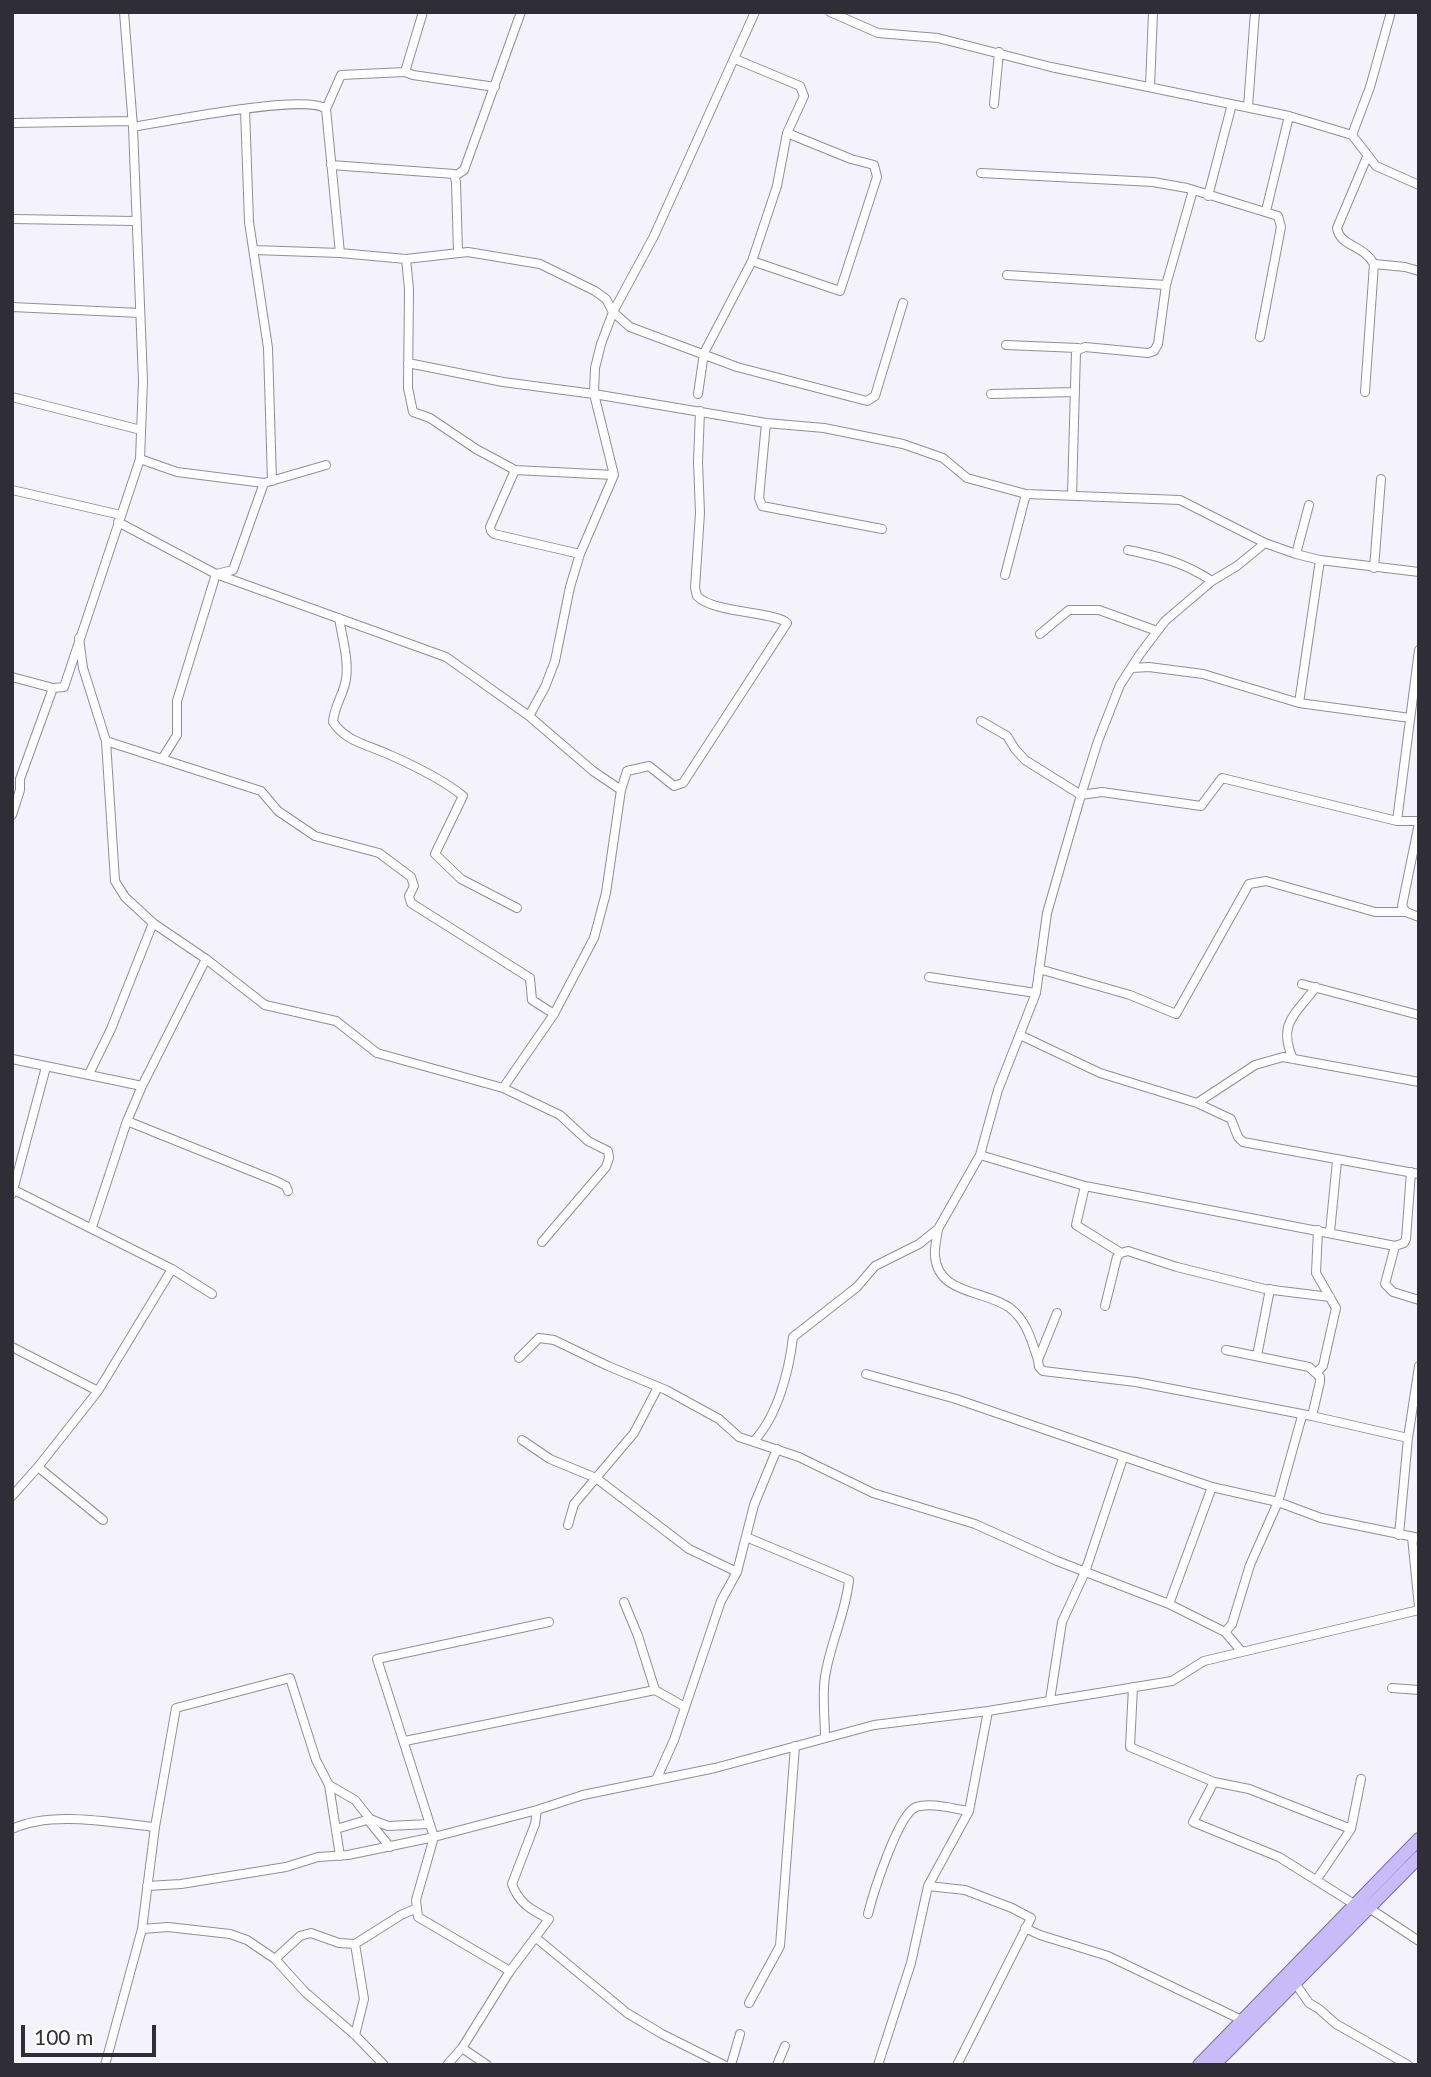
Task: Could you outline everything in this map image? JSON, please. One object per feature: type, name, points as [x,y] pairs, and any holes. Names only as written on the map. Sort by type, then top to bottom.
[{"type":"main road","points":[[1214,2065],[1354,1904],[1419,1839]]},
{"type":"main road","points":[[1199,2065],[1295,1983],[1419,1857]]},
{"type":"street","points":[[12,677],[53,688],[64,687],[140,459],[143,381],[133,124],[124,12]]},
{"type":"street","points":[[405,72],[424,12]]},
{"type":"street","points":[[455,176],[464,170],[521,12]]},
{"type":"street","points":[[529,716],[555,661],[570,587],[580,554],[614,475],[594,394],[595,368],[600,344],[613,312],[654,236],[755,12]]},
{"type":"street","points":[[830,12],[878,33],[939,38],[1051,67],[1289,116],[1352,135],[1376,166],[1419,185]]},
{"type":"street","points":[[1150,87],[1153,12]]},
{"type":"street","points":[[1248,107],[1255,12]]},
{"type":"street","points":[[1352,135],[1370,87],[1391,12]]},
{"type":"street","points":[[994,104],[999,52]]},
{"type":"street","points":[[698,394],[704,354],[752,261],[777,186],[787,134],[804,96],[800,86],[735,59]]},
{"type":"street","points":[[340,253],[326,109],[341,75],[405,72],[495,86]]},
{"type":"street","points":[[12,123],[133,124],[245,109],[307,104],[321,105],[326,109]]},
{"type":"street","points":[[1208,196],[1232,104]]},
{"type":"street","points":[[216,574],[233,570],[268,482],[268,348],[249,222],[245,109]]},
{"type":"street","points":[[1266,211],[1289,116]]},
{"type":"street","points":[[752,261],[840,291],[875,185],[877,177],[874,164],[851,159],[787,134]]},
{"type":"street","points":[[1365,392],[1374,264],[1361,248],[1345,242],[1338,235],[1337,228],[1367,157]]},
{"type":"street","points":[[331,165],[446,173],[455,176]]},
{"type":"street","points":[[981,173],[1118,178],[1153,182],[1193,190],[1278,216],[1281,227],[1260,337]]},
{"type":"street","points":[[455,176],[458,253]]},
{"type":"street","points":[[1006,345],[1148,353],[1154,351],[1158,344],[1166,285],[1193,190]]},
{"type":"street","points":[[12,219],[135,220]]},
{"type":"street","points":[[254,250],[340,253],[405,259],[458,253],[516,258],[540,264],[595,291],[606,299],[613,312],[630,327],[754,372],[867,401],[875,396],[903,303]]},
{"type":"street","points":[[405,259],[409,289],[408,388],[413,412],[430,418],[476,449],[515,470],[614,475]]},
{"type":"street","points":[[1374,264],[1419,271]]},
{"type":"street","points":[[1007,275],[1166,285]]},
{"type":"street","points":[[12,307],[140,313]]},
{"type":"street","points":[[1072,495],[1078,348]]},
{"type":"street","points":[[408,363],[503,382],[594,394],[766,423],[824,428],[903,444],[943,457],[967,478],[1026,494],[1180,500],[1265,543],[1296,554],[1374,568],[1419,572]]},
{"type":"street","points":[[991,394],[1075,392]]},
{"type":"street","points":[[12,397],[141,430]]},
{"type":"street","points":[[503,1088],[554,1014],[594,938],[606,893],[621,790],[627,771],[649,766],[674,786],[682,783],[787,623],[782,618],[757,615],[705,602],[697,596],[695,589],[700,513],[700,411]]},
{"type":"street","points":[[766,423],[759,498],[762,506],[882,529]]},
{"type":"street","points":[[140,459],[177,472],[268,482],[326,465]]},
{"type":"street","points":[[515,470],[490,527],[491,531],[494,534],[580,554]]},
{"type":"street","points":[[1374,568],[1381,479]]},
{"type":"street","points":[[12,490],[120,519],[216,574],[446,657],[529,716],[593,771],[621,790]]},
{"type":"street","points":[[1005,575],[1026,494]]},
{"type":"street","points":[[1296,554],[1309,505]]},
{"type":"street","points":[[1265,543],[1237,566],[1212,581],[1157,631],[1121,685],[1098,741],[1047,913],[1036,993],[998,1090],[979,1155],[938,1229],[934,1255],[938,1271],[946,1281],[1010,1308],[1028,1331],[1039,1367],[1043,1371],[1136,1382],[1312,1416],[1408,1438]]},
{"type":"street","points":[[1128,550],[1173,559],[1212,581]]},
{"type":"street","points":[[1299,703],[1320,560]]},
{"type":"street","points":[[162,759],[177,736],[177,701],[216,574]]},
{"type":"street","points":[[1040,634],[1069,610],[1099,610],[1157,631]]},
{"type":"street","points":[[339,618],[347,668],[346,681],[333,722],[345,736],[389,754],[450,786],[463,796],[435,854],[461,879],[517,908]]},
{"type":"street","points":[[79,638],[83,668],[106,741],[115,881],[125,897],[153,923],[206,959],[264,1005],[336,1021],[377,1052],[503,1088],[560,1115],[588,1140],[608,1151],[606,1167],[542,1242]]},
{"type":"street","points":[[1398,821],[1419,650]]},
{"type":"street","points":[[1132,668],[1149,667],[1203,674],[1299,703],[1410,718]]},
{"type":"street","points":[[12,815],[20,790],[16,778],[53,688]]},
{"type":"street","points":[[981,721],[1007,736],[1025,760],[1081,795],[1102,792],[1201,806],[1222,778],[1398,821],[1419,822],[1402,906],[1406,912]]},
{"type":"street","points":[[106,741],[261,791],[278,811],[315,836],[379,853],[411,877],[414,886],[409,896],[411,903],[530,978],[532,1000],[554,1014]]},
{"type":"street","points":[[1039,969],[1130,995],[1176,1014],[1250,884],[1266,881],[1375,912],[1406,912],[1419,917]]},
{"type":"street","points":[[89,1074],[111,1029],[153,923]]},
{"type":"street","points":[[92,1227],[127,1121],[206,959]]},
{"type":"street","points":[[929,977],[1036,993]]},
{"type":"street","points":[[1302,984],[1418,1013]]},
{"type":"street","points":[[1293,1059],[1286,1038],[1290,1018],[1316,987]]},
{"type":"street","points":[[979,1155],[1085,1186],[1395,1246],[1404,1243],[1406,1239],[1415,1173],[1337,1161],[1244,1142],[1238,1137],[1231,1119],[1196,1103],[1100,1073],[1020,1035]]},
{"type":"street","points":[[1196,1103],[1255,1065],[1283,1057],[1419,1082]]},
{"type":"street","points":[[12,1059],[142,1086]]},
{"type":"street","points":[[46,1067],[13,1192],[92,1227],[172,1269],[212,1294]]},
{"type":"street","points":[[127,1121],[276,1181],[286,1186],[288,1191]]},
{"type":"street","points":[[1331,1233],[1337,1161]]},
{"type":"street","points":[[1085,1186],[1076,1225],[1121,1253]]},
{"type":"street","points":[[754,1441],[764,1430],[789,1368],[793,1336],[857,1287],[875,1266],[919,1244],[938,1229]]},
{"type":"street","points":[[1316,1373],[1323,1366],[1336,1308],[1316,1273],[1318,1230]]},
{"type":"street","points":[[1395,1246],[1385,1284],[1393,1292],[1419,1300]]},
{"type":"street","points":[[1105,1306],[1117,1257],[1128,1251],[1177,1267],[1270,1289],[1330,1297]]},
{"type":"street","points":[[12,1496],[98,1391],[172,1269]]},
{"type":"street","points":[[1257,1356],[1270,1289]]},
{"type":"street","points":[[1038,1360],[1057,1313]]},
{"type":"street","points":[[519,1358],[539,1338],[554,1340],[658,1387],[719,1419],[739,1437],[799,1457],[873,1493],[975,1524],[1085,1572],[1169,1604],[1225,1632],[1242,1652]]},
{"type":"street","points":[[12,1347],[98,1391]]},
{"type":"street","points":[[1226,1350],[1309,1367],[1320,1377],[1312,1416]]},
{"type":"street","points":[[1399,1535],[1408,1438],[1419,1366]]},
{"type":"street","points":[[147,1886],[208,1880],[286,1867],[318,1857],[340,1856],[434,1838],[583,1795],[715,1768],[874,1726],[988,1711],[1172,1681],[1204,1661],[1419,1608],[1415,1537],[1321,1518],[1278,1502],[1212,1488],[956,1399],[866,1374]]},
{"type":"street","points":[[568,1525],[575,1504],[634,1433],[658,1387]]},
{"type":"street","points":[[1225,1632],[1232,1624],[1250,1565],[1278,1502],[1301,1416]]},
{"type":"street","points":[[522,1440],[550,1459],[596,1478],[689,1549],[737,1572]]},
{"type":"street","points":[[656,1780],[685,1707],[721,1601],[737,1572],[754,1505],[777,1449]]},
{"type":"street","points":[[1050,1700],[1062,1622],[1085,1572],[1123,1458]]},
{"type":"street","points":[[38,1467],[103,1520]]},
{"type":"street","points":[[1169,1604],[1212,1488]]},
{"type":"street","points":[[746,1537],[849,1580],[847,1601],[836,1631],[825,1678],[825,1738]]},
{"type":"street","points":[[624,1602],[655,1690]]},
{"type":"street","points":[[510,1971],[418,1917],[416,1900],[434,1838],[377,1660],[549,1622]]},
{"type":"street","points":[[117,2065],[105,2064],[142,1929],[155,1827],[176,1708],[290,1678],[316,1760],[329,1785],[340,1856]]},
{"type":"street","points":[[1133,1687],[1130,1748],[1214,1782],[1249,1789],[1351,1829]]},
{"type":"street","points":[[1392,1688],[1419,1690]]},
{"type":"street","points":[[405,1741],[655,1690],[685,1707]]},
{"type":"street","points":[[878,2065],[911,1963],[928,1886],[969,1811],[988,1711]]},
{"type":"street","points":[[749,2003],[780,1946],[795,1746]]},
{"type":"street","points":[[1317,1879],[1351,1829],[1360,1779]]},
{"type":"street","points":[[1214,1782],[1193,1822],[1279,1857],[1354,1904]]},
{"type":"street","points":[[329,1785],[355,1800],[390,1847]]},
{"type":"street","points":[[868,1914],[876,1884],[903,1820],[912,1808],[923,1805],[969,1811]]},
{"type":"street","points":[[447,2065],[462,2048],[510,1971],[549,1919],[525,1906],[516,1895],[512,1884],[535,1824],[537,1810]]},
{"type":"street","points":[[12,1829],[43,1821],[82,1819],[155,1827]]},
{"type":"street","points":[[336,1829],[369,1820],[388,1826],[429,1824]]},
{"type":"street","points":[[928,1886],[965,1890],[1031,1918],[957,2065]]},
{"type":"street","points":[[1369,1908],[1419,1941]]},
{"type":"street","points":[[275,1959],[300,1936],[311,1933],[339,1943],[355,1944],[415,1909]]},
{"type":"street","points":[[142,1929],[168,1927],[230,1934],[247,1940],[275,1959],[305,1992],[355,2035],[384,2065]]},
{"type":"street","points":[[1025,1928],[1108,1956],[1247,2024]]},
{"type":"street","points":[[535,1937],[627,2013],[724,2065]]},
{"type":"street","points":[[355,1944],[364,1999],[355,2035]]},
{"type":"street","points":[[1295,1983],[1309,2003],[1336,2024],[1408,2065]]},
{"type":"street","points":[[731,2065],[740,2035]]},
{"type":"street","points":[[777,2065],[785,2046]]},
{"type":"street","points":[[462,2048],[487,2065]]}]
